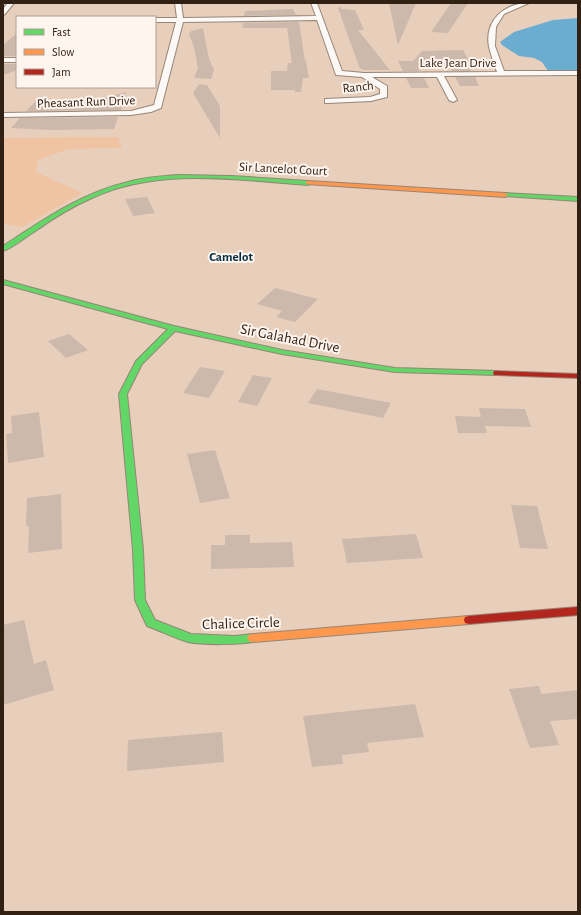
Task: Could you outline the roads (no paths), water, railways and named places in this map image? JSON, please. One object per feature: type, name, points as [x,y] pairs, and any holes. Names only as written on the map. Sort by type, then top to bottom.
[{"type":"street","points":[[3,13],[11,3]]},
{"type":"street","name":"Pheasant Run Drive","points":[[3,115],[131,112],[148,110],[158,106],[180,20],[178,3]]},
{"type":"street","points":[[156,20],[319,18],[314,3]]},
{"type":"street","points":[[501,74],[492,46],[493,27],[502,13],[526,3]]},
{"type":"street","name":"Lake Jean Drive","points":[[319,18],[339,73],[364,75],[578,73]]},
{"type":"street","points":[[3,60],[16,60]]},
{"type":"street","points":[[439,74],[453,100]]},
{"type":"street","name":"Ranch","points":[[328,101],[371,100],[384,95],[384,88],[364,75]]},
{"type":"street","name":"Sir Lancelot Court","points":[[3,249],[62,210],[87,197],[104,190],[142,180],[180,177],[231,178],[578,199]]},
{"type":"street","name":"Sir Galahad Drive","points":[[3,282],[173,328],[282,352],[395,370],[578,377]]},
{"type":"street","name":"Chalice Circle","points":[[173,328],[139,364],[122,394],[138,550],[140,600],[151,623],[190,638],[235,640],[578,611]]},
{"type":"water","points":[[578,18],[578,71],[548,71],[542,62],[534,58],[519,56],[502,45],[500,42],[514,32],[553,20]]},
{"type":"district","name":"Camelot","points":[[231,256]]}]
